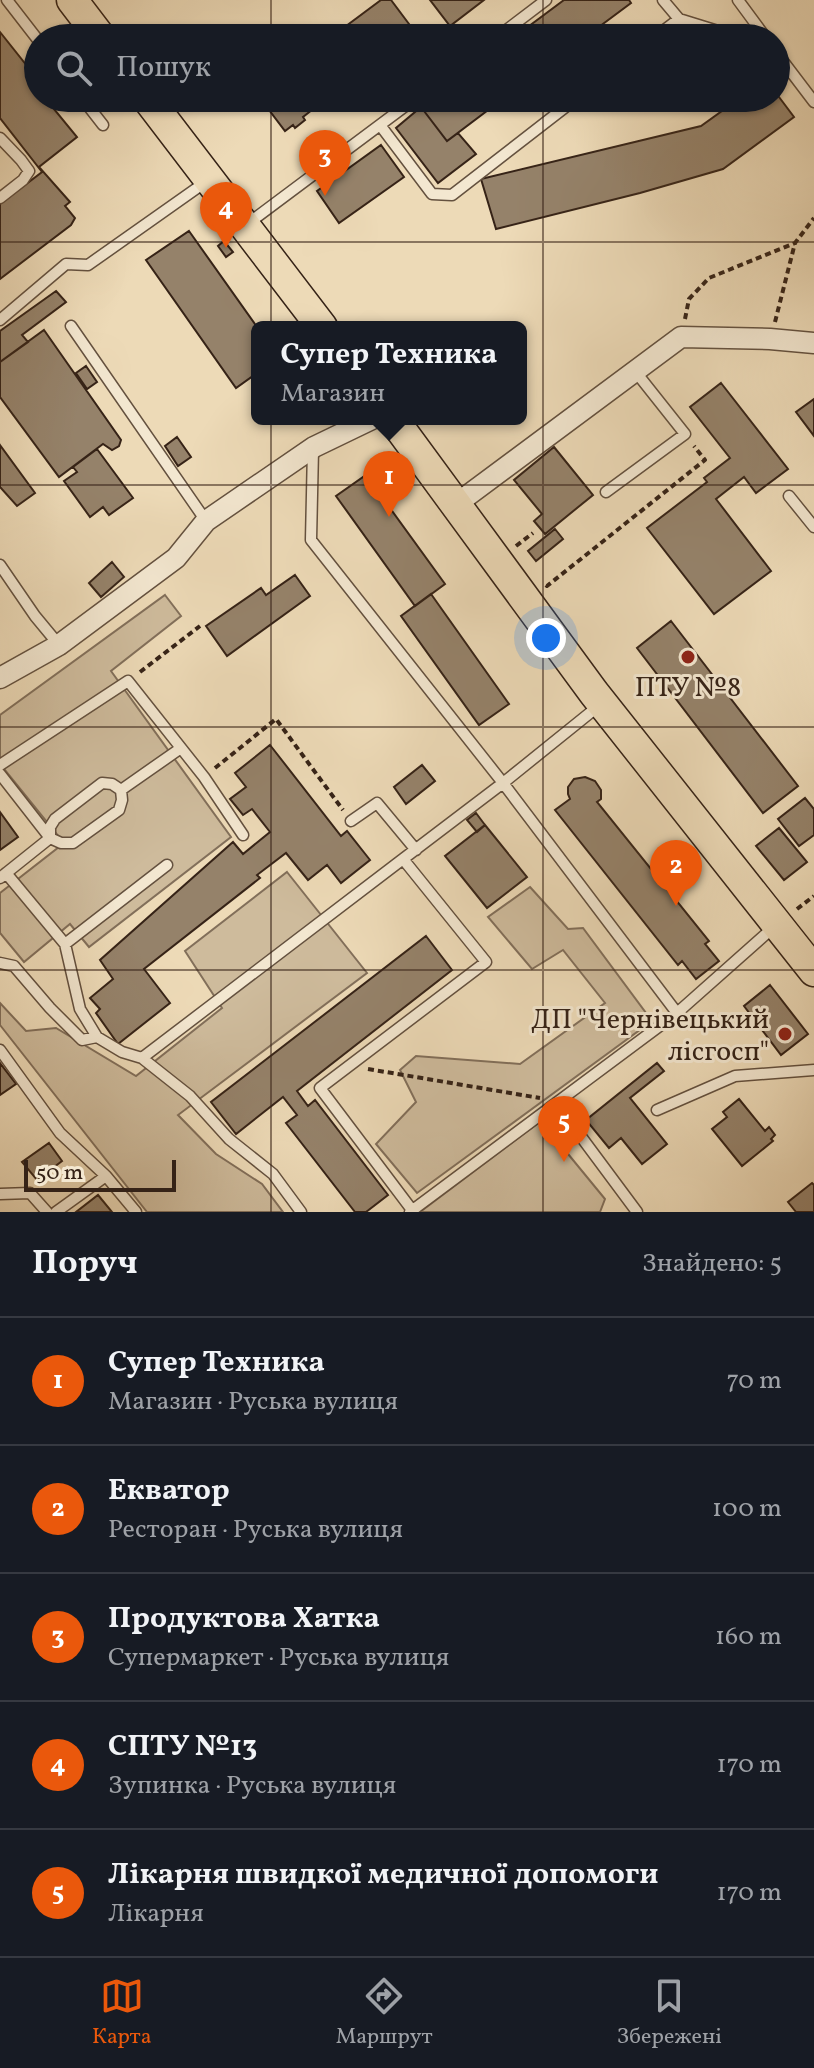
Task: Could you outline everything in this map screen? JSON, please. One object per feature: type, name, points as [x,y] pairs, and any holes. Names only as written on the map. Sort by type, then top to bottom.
[{"type":"main road","points":[[72,0],[90,24]]},
{"type":"main road","points":[[158,112],[317,321]]},
{"type":"main road","points":[[397,425],[602,703],[814,971]]},
{"type":"street","points":[[455,505],[681,337],[814,343]]},
{"type":"street","points":[[0,678],[59,645],[176,558],[206,521],[314,447],[360,425]]},
{"type":"lane","points":[[7,0],[26,24]]},
{"type":"lane","points":[[514,24],[546,0]]},
{"type":"lane","points":[[663,0],[679,19],[695,24]]},
{"type":"lane","points":[[738,0],[756,24]]},
{"type":"lane","points":[[672,24],[679,19]]},
{"type":"lane","points":[[790,70],[814,102]]},
{"type":"lane","points":[[93,112],[103,125]]},
{"type":"lane","points":[[245,226],[397,112]]},
{"type":"lane","points":[[380,125],[432,194],[452,195],[559,112]]},
{"type":"lane","points":[[0,138],[29,171],[23,180],[0,198]]},
{"type":"lane","points":[[0,320],[66,264],[88,265],[209,179]]},
{"type":"lane","points":[[71,326],[206,521]]},
{"type":"lane","points":[[606,492],[685,434],[635,371]]},
{"type":"lane","points":[[314,447],[311,540],[503,783],[677,1013]]},
{"type":"lane","points":[[789,496],[814,527]]},
{"type":"lane","points":[[0,565],[59,645]]},
{"type":"lane","points":[[0,765],[128,681],[204,777],[243,835]]},
{"type":"lane","points":[[142,1058],[503,783],[602,703]]},
{"type":"lane","points":[[121,790],[181,748]]},
{"type":"lane","points":[[0,774],[50,838],[61,843],[73,843],[119,810],[121,790]]},
{"type":"lane","points":[[50,838],[50,827],[55,819],[102,783],[112,784],[121,790]]},
{"type":"lane","points":[[351,821],[377,803],[416,850]]},
{"type":"lane","points":[[50,838],[3,876],[65,944],[80,1009],[97,1037],[122,1052],[142,1058],[190,1096],[229,1139],[273,1174],[301,1212]]},
{"type":"lane","points":[[403,859],[486,962],[320,1088],[411,1211],[677,1013],[778,924]]},
{"type":"lane","points":[[65,944],[167,865]]},
{"type":"lane","points":[[0,963],[14,966],[82,1040],[97,1037]]},
{"type":"lane","points":[[0,1050],[60,1133],[106,1176],[136,1212]]},
{"type":"lane","points":[[657,1110],[735,1076],[814,1070]]},
{"type":"lane","points":[[556,1103],[637,1212]]},
{"type":"lane","points":[[56,1212],[106,1176]]},
{"type":"lane","points":[[0,1194],[30,1193],[47,1212]]},
{"type":"path","points":[[770,339],[795,243],[814,218]]},
{"type":"path","points":[[681,337],[689,299],[709,278],[795,243]]},
{"type":"path","points":[[547,586],[705,460],[685,434]]},
{"type":"path","points":[[516,546],[533,533]]},
{"type":"path","points":[[128,681],[200,626]]},
{"type":"path","points":[[204,777],[276,719],[351,821]]},
{"type":"path","points":[[349,1066],[556,1103]]},
{"type":"shaded area","points":[[165,595],[181,616],[111,671],[231,837],[89,947],[70,924],[24,962],[0,933],[0,893],[64,843],[0,764],[0,715]]},
{"type":"shaded area","points":[[287,872],[367,973],[178,1115],[216,1154],[262,1184],[283,1212],[147,1212],[0,1025],[0,1003],[26,1031],[56,1028],[136,1076],[222,1008],[185,951]]},
{"type":"shaded area","points":[[530,887],[568,929],[583,928],[652,1021],[417,1193],[376,1144],[416,1102],[400,1070],[416,1056],[520,1064],[605,1003],[563,950],[532,969],[488,917]]},
{"type":"shaded area","points":[[541,1121],[605,1199],[600,1212],[420,1212]]},
{"type":"building","points":[[381,0],[391,0],[409,24],[349,24]]},
{"type":"building","points":[[430,0],[484,0],[453,24],[448,24]]},
{"type":"building","points":[[564,0],[629,0],[631,3],[603,24],[532,24]]},
{"type":"building","points":[[0,32],[24,62],[24,112],[56,112],[77,137],[39,167],[70,202],[65,206],[75,218],[71,225],[0,279],[0,204],[42,172],[0,118]]},
{"type":"building","points":[[271,112],[309,112],[295,128],[293,125],[285,131]]},
{"type":"building","points":[[415,112],[425,112],[447,141],[458,133],[476,154],[438,183],[396,128]]},
{"type":"building","points":[[425,112],[485,112],[447,141]]},
{"type":"building","points":[[720,112],[790,112],[794,117],[723,169],[496,229],[481,179],[701,126]]},
{"type":"building","points":[[381,145],[404,177],[339,223],[317,191]]},
{"type":"building","points":[[189,231],[253,321],[251,377],[236,388],[146,260]]},
{"type":"building","points":[[224,241],[233,252],[226,257],[218,246]]},
{"type":"building","points":[[56,291],[66,302],[22,335],[28,342],[0,362],[0,331]]},
{"type":"building","points":[[44,330],[121,440],[119,446],[112,450],[103,444],[59,477],[0,397],[0,362]]},
{"type":"building","points":[[86,366],[97,382],[87,389],[76,373]]},
{"type":"building","points":[[721,383],[788,469],[756,493],[744,477],[716,499],[771,571],[714,614],[647,528],[707,482],[704,478],[730,458],[690,407]]},
{"type":"building","points":[[814,399],[814,436],[796,412]]},
{"type":"building","points":[[177,437],[191,457],[178,466],[165,446]]},
{"type":"building","points":[[0,445],[35,493],[17,506],[0,487]]},
{"type":"building","points":[[554,447],[593,495],[545,534],[534,521],[542,514],[514,480]]},
{"type":"building","points":[[97,449],[133,498],[109,515],[103,507],[90,517],[64,481],[77,472],[73,467]]},
{"type":"building","points":[[366,475],[445,584],[415,606],[336,496]]},
{"type":"building","points":[[555,529],[563,539],[536,561],[528,551]]},
{"type":"building","points":[[112,562],[124,577],[101,597],[89,583]]},
{"type":"building","points":[[295,575],[310,596],[227,656],[206,626],[261,588],[266,595]]},
{"type":"building","points":[[431,594],[509,704],[479,725],[401,616]]},
{"type":"building","points":[[671,621],[798,786],[763,813],[637,648]]},
{"type":"building","points":[[270,745],[341,836],[347,831],[370,860],[341,883],[327,865],[308,880],[286,853],[257,875],[260,878],[144,969],[170,1003],[118,1044],[96,1013],[100,1009],[90,998],[113,979],[100,960],[233,842],[243,854],[270,832],[252,809],[243,815],[230,799],[246,787],[235,773]]},
{"type":"building","points":[[422,765],[435,781],[406,804],[394,787]]},
{"type":"building","points":[[585,777],[595,781],[601,790],[601,799],[597,802],[709,941],[705,944],[719,961],[696,979],[682,961],[678,965],[555,810],[570,799],[568,787],[574,779]]},
{"type":"building","points":[[805,798],[814,809],[814,835],[799,846],[778,819]]},
{"type":"building","points":[[0,812],[18,837],[0,850]]},
{"type":"building","points":[[476,813],[485,825],[477,832],[467,820]]},
{"type":"building","points":[[485,825],[527,877],[487,908],[445,856]]},
{"type":"building","points":[[779,828],[807,862],[784,880],[756,846]]},
{"type":"building","points":[[426,936],[452,970],[297,1091],[308,1106],[315,1100],[388,1195],[366,1212],[355,1212],[286,1123],[297,1115],[283,1097],[236,1134],[211,1102]]},
{"type":"building","points":[[770,985],[808,1034],[781,1055],[744,1006]]},
{"type":"building","points":[[0,1063],[16,1084],[0,1095]]},
{"type":"building","points":[[657,1063],[664,1071],[630,1098],[667,1144],[642,1164],[621,1138],[609,1148],[586,1120]]},
{"type":"building","points":[[739,1099],[765,1131],[769,1127],[775,1135],[771,1139],[773,1141],[742,1166],[712,1129],[727,1117],[723,1112]]},
{"type":"building","points":[[49,1143],[62,1161],[37,1180],[22,1162]]},
{"type":"building","points":[[812,1183],[814,1212],[796,1212],[788,1202]]},
{"type":"building","points":[[98,1195],[112,1212],[76,1212]]},
{"type":"place","name":"Продуктова Хатка","points":[[325,196]]},
{"type":"place","name":"СПТУ №13","points":[[226,248]]},
{"type":"place","name":"Супер Техника","points":[[389,517]]},
{"type":"place","name":"ПТУ №8","points":[[688,657]]},
{"type":"place","name":"Екватор","points":[[676,906]]},
{"type":"place","name":"ДП \"Чернівецький лісгосп\"","points":[[785,1034]]},
{"type":"place","name":"Лікарня швидкої медичної допомоги","points":[[564,1162]]}]
